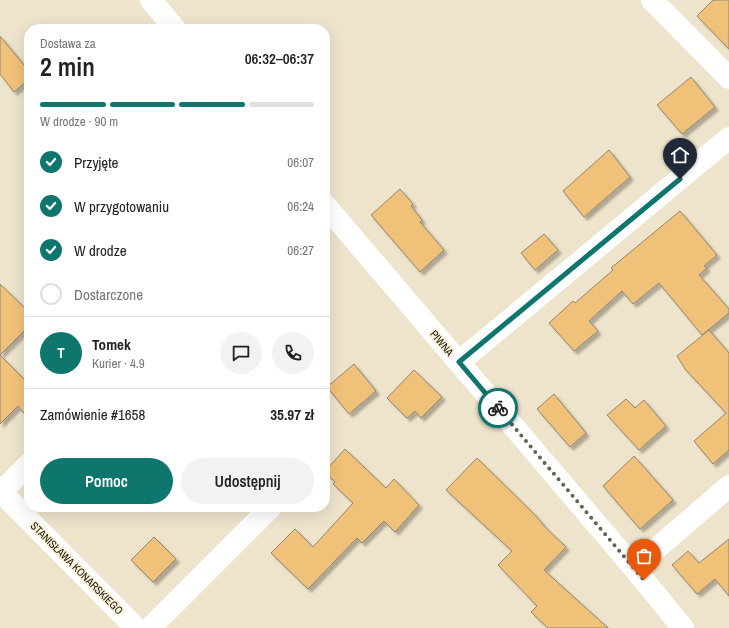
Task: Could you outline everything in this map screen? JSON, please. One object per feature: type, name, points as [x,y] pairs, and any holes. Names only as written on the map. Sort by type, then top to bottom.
[{"type":"street","points":[[151,0],[171,24]]},
{"type":"street","points":[[652,0],[729,78]]},
{"type":"street","points":[[459,362],[729,138]]},
{"type":"street","name":"PIWNA","points":[[330,211],[634,568],[683,628]]},
{"type":"street","points":[[0,492],[24,469]]},
{"type":"street","points":[[634,568],[729,486]]},
{"type":"street","name":"STANISŁAWA KONARSKIEGO","points":[[0,492],[136,628]]},
{"type":"street","points":[[150,628],[266,512]]},
{"type":"building","points":[[713,0],[729,0],[729,49],[697,16]]},
{"type":"building","points":[[0,36],[24,65],[24,83],[14,92],[0,74]]},
{"type":"building","points":[[691,77],[715,107],[682,134],[657,105]]},
{"type":"building","points":[[609,150],[630,177],[584,217],[563,191]]},
{"type":"building","points":[[400,189],[413,204],[411,206],[422,220],[420,222],[444,250],[420,272],[371,215]]},
{"type":"building","points":[[680,211],[717,255],[704,266],[707,268],[699,275],[729,309],[729,313],[702,335],[659,283],[633,304],[622,291],[589,321],[598,331],[574,351],[549,323],[573,301],[575,303],[613,270],[611,268]]},
{"type":"building","points":[[544,234],[558,250],[535,270],[521,253]]},
{"type":"building","points":[[0,284],[24,307],[24,331],[0,355]]},
{"type":"building","points":[[709,330],[729,353],[729,450],[713,464],[694,441],[726,413],[685,369],[677,356]]},
{"type":"building","points":[[0,355],[24,379],[24,413],[18,406],[0,424]]},
{"type":"building","points":[[354,364],[376,391],[349,414],[330,391],[330,384]]},
{"type":"building","points":[[414,370],[442,397],[421,418],[415,411],[407,418],[387,398]]},
{"type":"building","points":[[554,394],[586,433],[570,447],[537,409]]},
{"type":"building","points":[[626,399],[635,408],[644,400],[666,426],[639,450],[607,415]]},
{"type":"building","points":[[345,449],[386,488],[394,479],[419,505],[395,532],[384,521],[362,543],[357,538],[308,589],[271,553],[295,529],[313,547],[353,503],[333,484],[335,482],[330,477],[330,466]]},
{"type":"building","points":[[634,456],[673,500],[640,529],[603,486]]},
{"type":"building","points":[[477,458],[566,547],[544,570],[608,628],[548,628],[531,612],[537,606],[498,565],[512,551],[446,490]]},
{"type":"building","points":[[154,537],[176,559],[153,582],[131,560]]},
{"type":"building","points":[[729,539],[729,596],[715,579],[697,594],[672,565],[688,551],[699,563]]},
{"type":"way so far","points":[[498,408],[644,580]]},
{"type":"route","points":[[498,408],[459,362],[680,179]]}]
